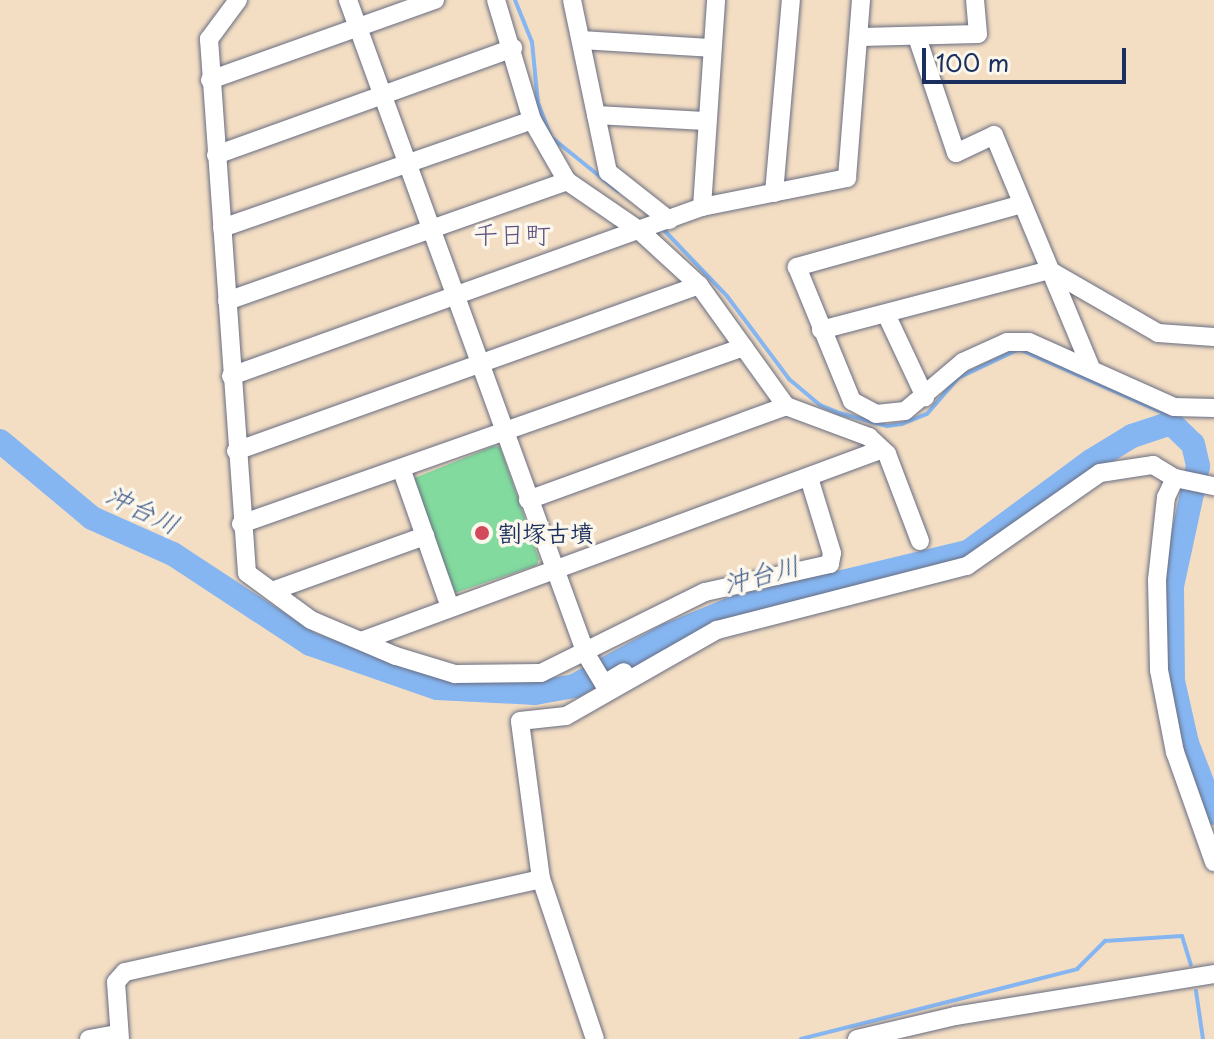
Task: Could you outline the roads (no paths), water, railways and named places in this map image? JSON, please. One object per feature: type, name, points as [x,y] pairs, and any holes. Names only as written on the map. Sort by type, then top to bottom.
[{"type":"street","points":[[238,0],[209,39],[241,524],[247,573],[311,620],[455,674],[541,673],[589,657],[705,592],[830,564],[832,553],[809,478]]},
{"type":"street","points":[[348,0],[553,568],[589,657],[603,680],[717,630],[967,566],[1100,473],[1153,465],[1182,479],[1212,486]]},
{"type":"street","points":[[496,0],[513,48],[532,120],[567,181],[640,231],[699,285],[786,406],[874,444],[887,454],[920,541]]},
{"type":"street","points":[[572,0],[608,172],[669,220]]},
{"type":"street","points":[[702,207],[705,121],[716,0]]},
{"type":"street","points":[[774,193],[791,0]]},
{"type":"street","points":[[231,376],[702,207],[847,178],[861,37],[861,0]]},
{"type":"street","points":[[861,37],[978,34],[975,0]]},
{"type":"street","points":[[210,80],[428,1]]},
{"type":"street","points":[[917,37],[956,153],[994,135],[1090,366]]},
{"type":"street","points":[[581,40],[710,48]]},
{"type":"street","points":[[216,155],[513,48]]},
{"type":"street","points":[[596,115],[705,121]]},
{"type":"street","points":[[222,228],[532,120]]},
{"type":"street","points":[[227,301],[567,181]]},
{"type":"street","points":[[1022,204],[797,267],[852,401],[876,414],[905,411],[963,362],[1007,342],[1029,342],[1090,366],[1174,407],[1214,408]]},
{"type":"street","points":[[821,330],[1049,270],[1158,333],[1214,337]]},
{"type":"street","points":[[236,451],[699,285]]},
{"type":"street","points":[[886,314],[925,397]]},
{"type":"street","points":[[241,524],[744,347]]},
{"type":"street","points":[[528,500],[786,406]]},
{"type":"street","points":[[874,444],[876,414]]},
{"type":"street","points":[[364,640],[553,568],[809,478],[874,444]]},
{"type":"street","points":[[401,468],[450,607]]},
{"type":"street","points":[[1182,479],[1166,497],[1157,580],[1159,670],[1175,752],[1214,862]]},
{"type":"street","points":[[272,591],[425,536]]},
{"type":"street","points":[[595,1039],[541,879],[520,721],[566,716],[717,630]]},
{"type":"street","points":[[89,1039],[119,1036],[116,982],[125,972],[541,879]]},
{"type":"street","points":[[857,1039],[955,1016],[1214,974]]},
{"type":"waterway","points":[[515,0],[532,42],[538,103],[551,137],[618,191]]},
{"type":"waterway","points":[[662,228],[727,296],[789,379],[820,405],[839,413],[887,426],[902,424],[927,414],[958,378],[1019,349],[1166,414],[1171,423]]},
{"type":"waterway","name":"沖台川","points":[[0,441],[92,518],[173,554],[310,644],[437,688],[535,693],[574,686],[668,635],[734,608],[968,552],[1091,461],[1132,436],[1171,423],[1193,444],[1198,466],[1172,586],[1173,681],[1187,743],[1214,813]]},
{"type":"waterway","points":[[801,1039],[1077,969],[1105,941],[1182,936],[1191,965]]},
{"type":"waterway","points":[[1196,991],[1203,1039]]},
{"type":"place","name":"割塚古墳","points":[[482,533]]},
{"type":"district","name":"千日町","points":[[512,234]]}]
